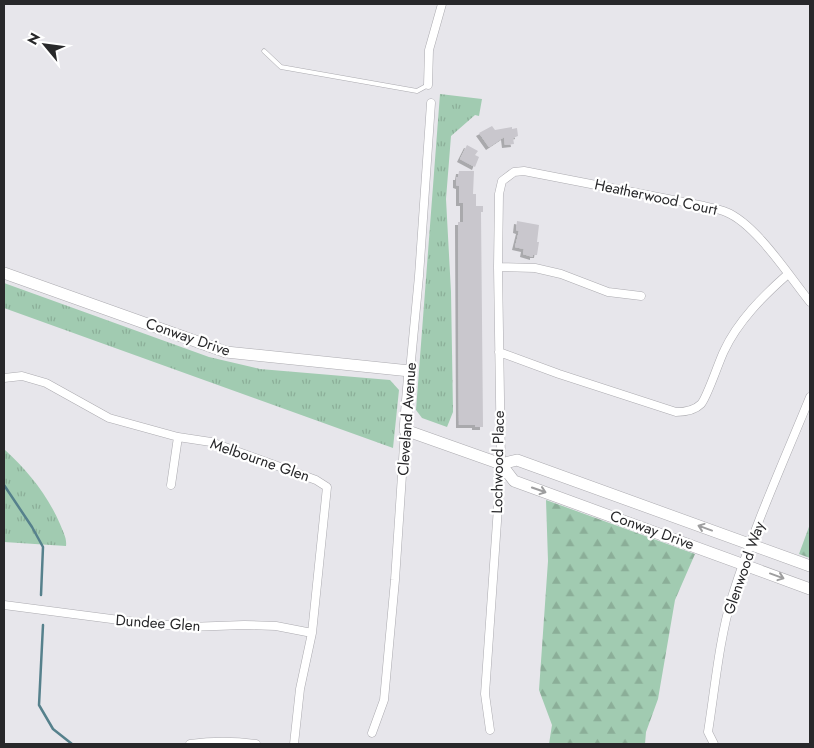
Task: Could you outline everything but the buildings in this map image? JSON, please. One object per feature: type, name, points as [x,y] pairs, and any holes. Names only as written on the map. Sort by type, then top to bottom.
[{"type":"street","points":[[428,85],[429,50],[442,4]]},
{"type":"street","name":"Cleveland Avenue","points":[[372,733],[384,700],[394,598],[431,103]]},
{"type":"street","name":"Heatherwood Court","points":[[500,194],[502,181],[514,172],[524,171],[704,206],[726,212],[737,218],[763,240],[788,274]]},
{"type":"street","name":"Lochwood Place","points":[[490,730],[485,694],[501,464],[498,267],[500,194]]},
{"type":"street","points":[[498,267],[535,268],[561,274],[608,292],[641,296]]},
{"type":"street","name":"Conway Drive","points":[[4,273],[226,352],[410,371]]},
{"type":"street","points":[[499,352],[559,374],[676,412],[688,412],[701,404],[725,349],[741,322],[773,287],[788,274],[810,302]]},
{"type":"street","name":"Melbourne Glen","points":[[4,378],[22,376],[46,383],[109,418],[178,437],[211,442],[316,480],[327,487],[312,633],[300,689],[294,744]]},
{"type":"street","name":"Glenwood Way","points":[[714,744],[708,732],[725,622],[744,563],[810,397]]},
{"type":"street","name":"Conway Drive","points":[[406,430],[501,464],[514,481],[810,588]]},
{"type":"street","points":[[172,485],[178,437]]},
{"type":"street","name":"Conway Drive","points":[[501,464],[517,460],[810,566]]},
{"type":"street","name":"Dundee Glen","points":[[4,605],[179,626],[276,626],[312,633]]},
{"type":"street","points":[[190,744],[229,741],[256,744]]},
{"type":"lane","points":[[264,51],[281,67],[417,90],[428,85]]},
{"type":"green space","points":[[440,94],[482,99],[479,116],[475,115],[451,136],[446,199],[451,292],[453,412],[447,427],[422,418],[416,410]]},
{"type":"green space","points":[[4,283],[209,357],[260,369],[390,380],[399,390],[393,448],[4,308]]},
{"type":"green space","points":[[4,449],[29,474],[43,493],[60,524],[66,546],[4,542]]},
{"type":"green space","points":[[546,500],[695,554],[675,600],[658,699],[646,732],[645,744],[549,744],[552,725],[539,690],[548,561]]},
{"type":"green space","points":[[810,524],[810,558],[799,554]]},
{"type":"waterway","points":[[4,485],[43,547],[41,595]]},
{"type":"waterway","points":[[43,625],[39,705],[53,729],[72,744]]}]
